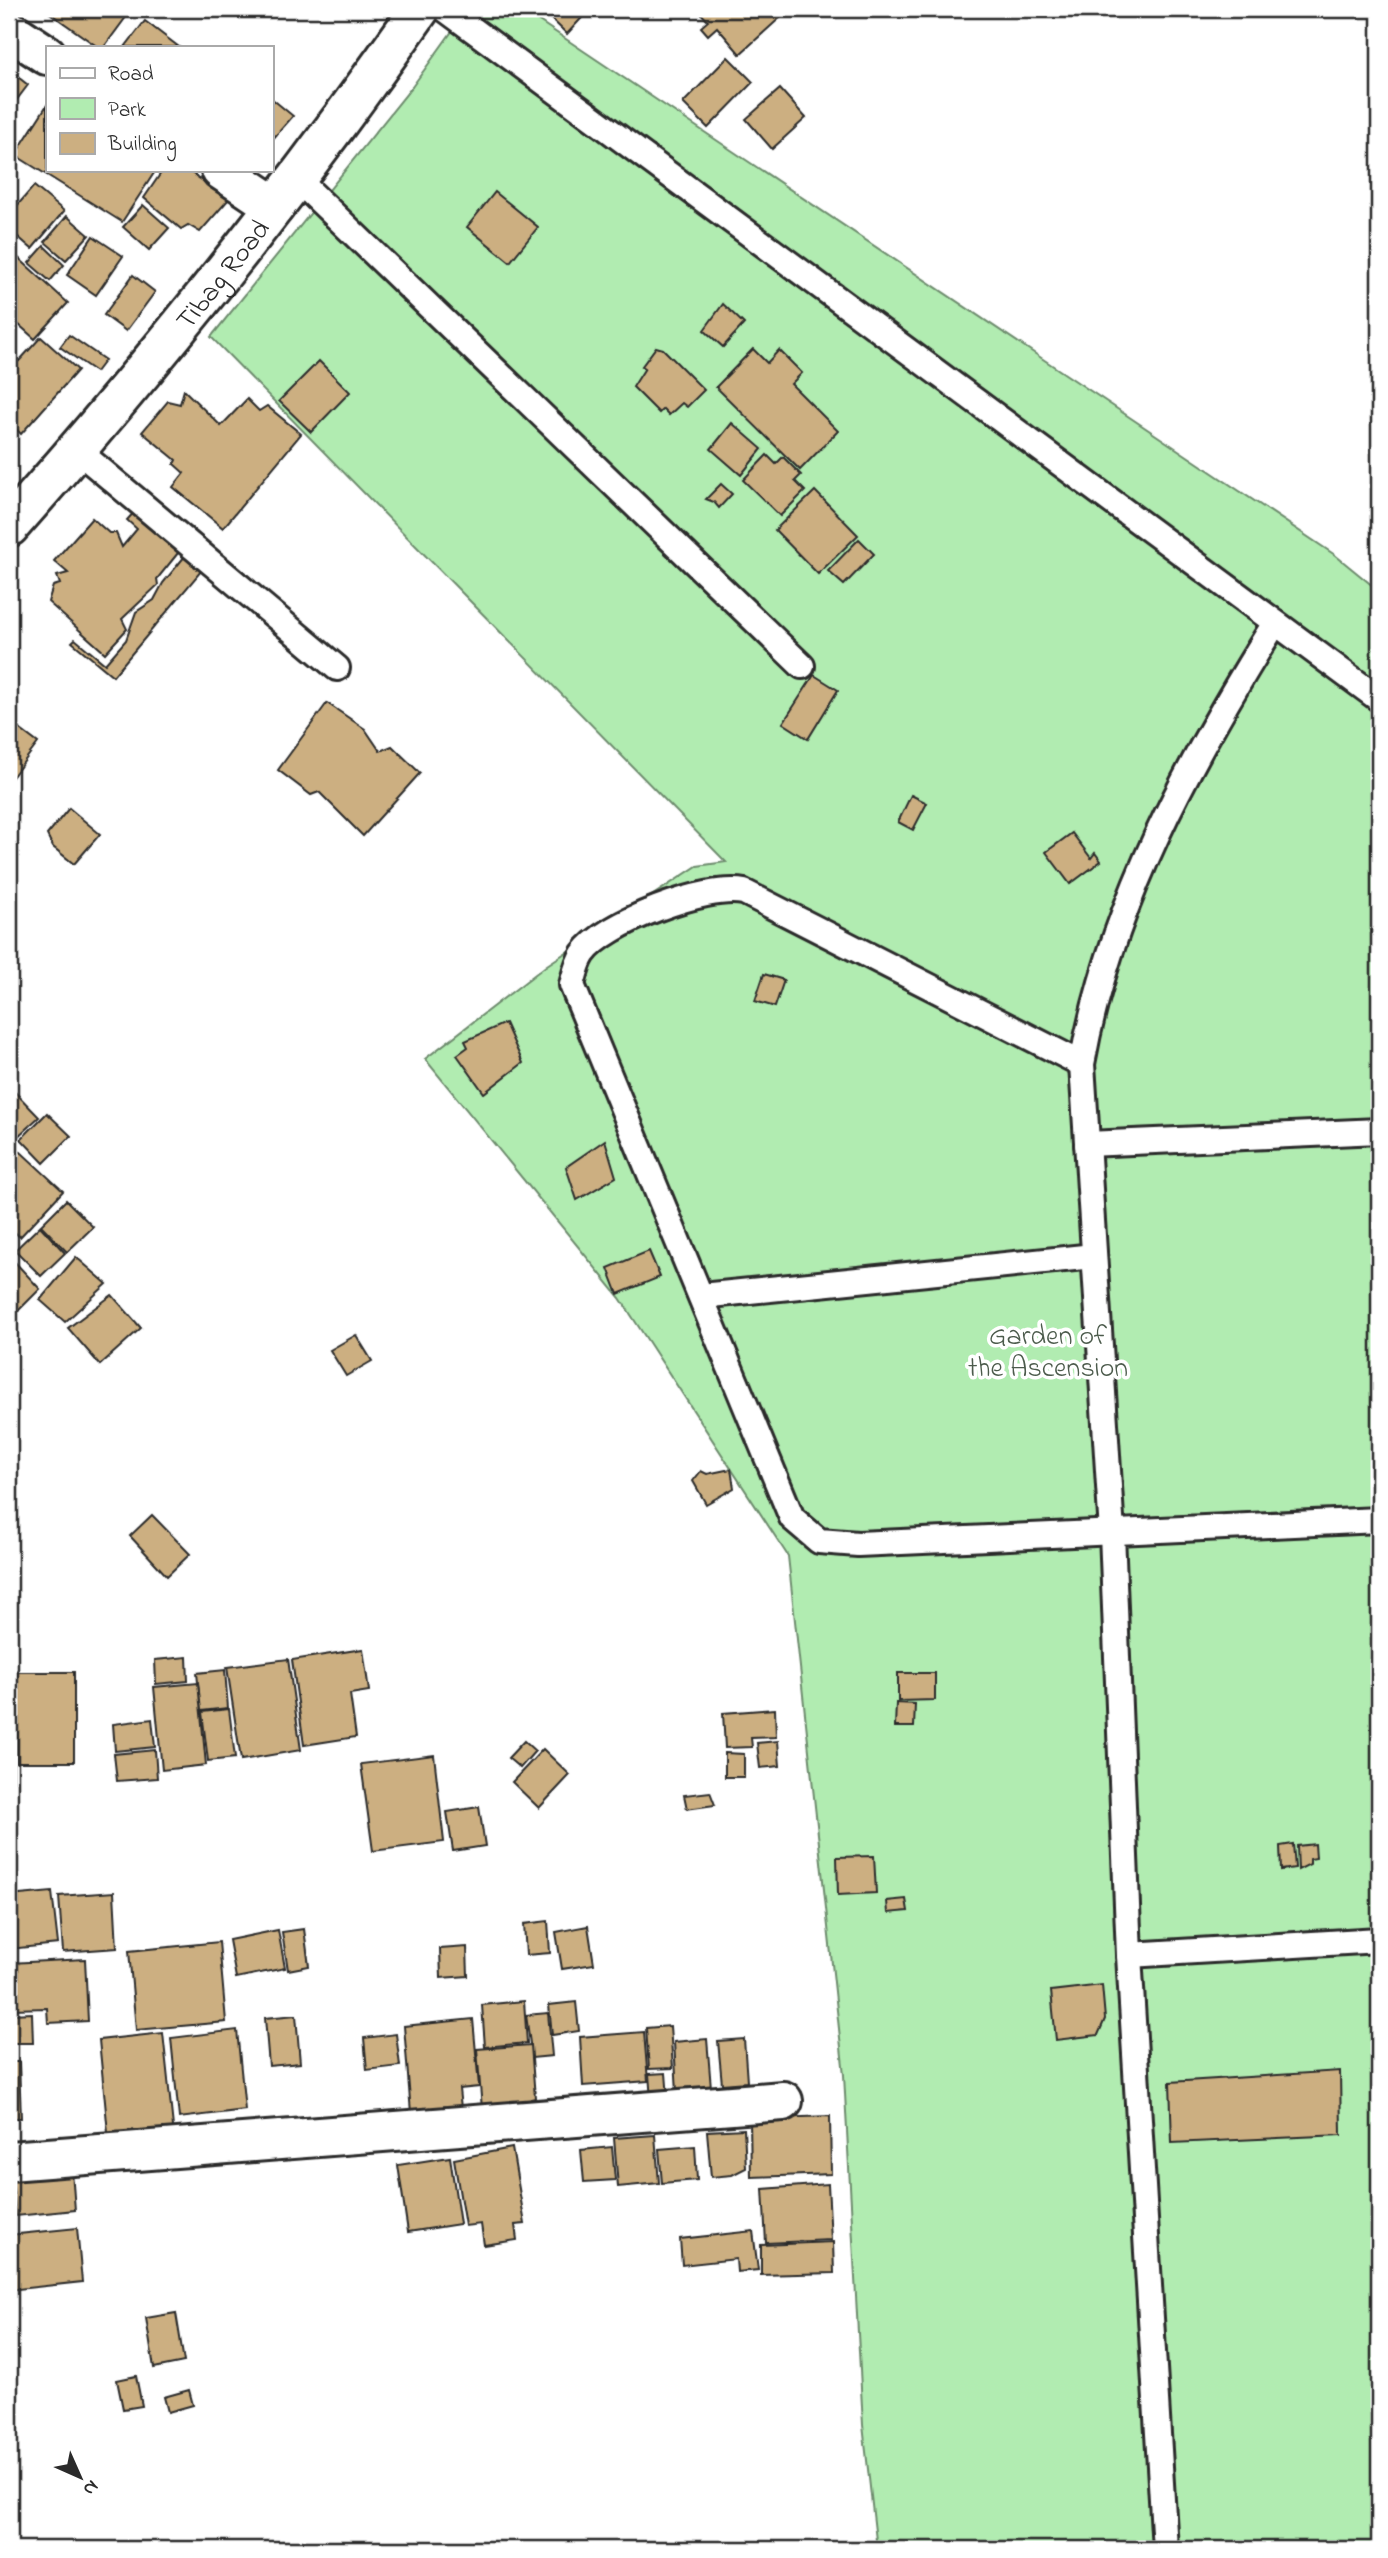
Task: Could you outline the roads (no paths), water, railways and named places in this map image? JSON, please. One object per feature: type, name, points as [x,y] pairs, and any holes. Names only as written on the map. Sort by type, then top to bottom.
[{"type":"street","name":"Tibag Road","points":[[9,527],[77,450],[287,193],[420,9]]},
{"type":"street","points":[[9,30],[46,54]]},
{"type":"street","points":[[226,172],[287,193]]},
{"type":"street","points":[[9,2161],[783,2101]]},
{"type":"lane","points":[[445,9],[1379,699]]},
{"type":"lane","points":[[287,193],[802,666]]},
{"type":"lane","points":[[77,450],[337,668]]},
{"type":"lane","points":[[1165,2549],[1129,1955],[1111,1533],[1082,1064],[1092,1007],[1135,889],[1195,757],[1275,623]]},
{"type":"lane","points":[[1082,1064],[744,892],[721,890],[695,894],[603,934],[582,955],[572,985],[792,1518],[808,1535],[819,1541],[858,1544],[1379,1520]]},
{"type":"lane","points":[[1087,1144],[1379,1131]]},
{"type":"lane","points":[[701,1296],[1094,1256]]},
{"type":"lane","points":[[1129,1955],[1379,1940]]},
{"type":"park label","name":"Garden of the Ascension","points":[[1048,1350]]}]
